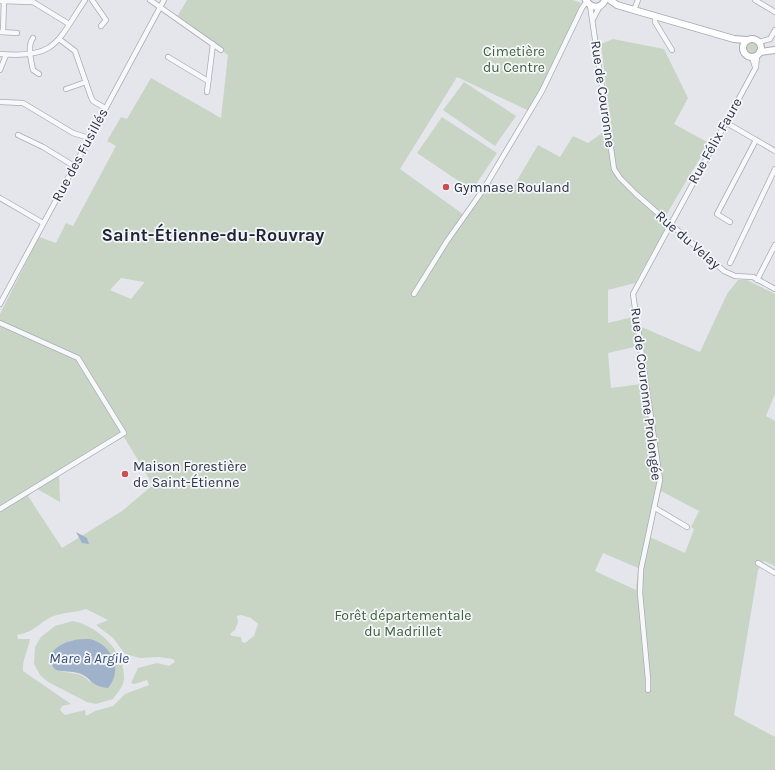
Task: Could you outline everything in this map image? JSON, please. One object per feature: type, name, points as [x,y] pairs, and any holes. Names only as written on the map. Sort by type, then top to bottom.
[{"type":"main road","points":[[610,0],[616,4]]},
{"type":"main road","points":[[588,2],[616,4],[734,39],[746,40],[753,38],[773,50]]},
{"type":"main road","points":[[734,39],[742,47],[745,54],[756,55],[773,50]]},
{"type":"main road","points":[[742,47],[746,40]]},
{"type":"main road","points":[[756,55],[760,43]]},
{"type":"street","points":[[17,33],[1,32],[3,0],[34,1],[69,24]]},
{"type":"street","points":[[0,54],[30,55],[41,53],[59,39],[85,0]]},
{"type":"street","points":[[92,0],[106,20],[101,26]]},
{"type":"street","points":[[150,0],[221,50]]},
{"type":"street","name":"Rue des Fusillés","points":[[0,304],[164,0]]},
{"type":"street","points":[[634,10],[638,0]]},
{"type":"street","points":[[755,0],[775,12]]},
{"type":"street","points":[[414,294],[446,242],[483,190],[542,91],[582,8],[588,2]]},
{"type":"street","name":"Rue de Couronne","points":[[588,2],[593,19],[614,169]]},
{"type":"street","points":[[593,19],[602,3]]},
{"type":"street","points":[[655,16],[655,22],[672,50]]},
{"type":"street","points":[[760,43],[770,39],[775,30]]},
{"type":"street","points":[[33,38],[30,42],[30,55],[33,70],[39,74]]},
{"type":"street","points":[[59,39],[75,51],[93,100],[105,108]]},
{"type":"street","points":[[207,92],[213,44]]},
{"type":"street","points":[[0,70],[6,55]]},
{"type":"street","name":"Rue Félix Faure","points":[[636,288],[754,67],[756,55]]},
{"type":"street","points":[[168,57],[208,81]]},
{"type":"street","points":[[66,88],[86,82]]},
{"type":"street","points":[[0,102],[23,103],[73,133],[89,138]]},
{"type":"street","points":[[725,122],[775,151]]},
{"type":"street","points":[[18,135],[43,147],[74,166]]},
{"type":"street","points":[[730,222],[716,214],[756,140]]},
{"type":"street","name":"Rue du Velay","points":[[614,169],[620,178],[669,224],[724,271],[735,276],[747,276],[775,289]]},
{"type":"street","points":[[730,263],[775,169]]},
{"type":"street","points":[[0,198],[43,223]]},
{"type":"street","points":[[757,280],[775,245]]},
{"type":"street","name":"Rue de Couronne Prolongée","points":[[636,288],[633,294],[660,480],[655,508],[644,551],[640,587],[648,690]]},
{"type":"street","points":[[0,323],[78,358],[124,433],[0,509]]},
{"type":"street","points":[[655,508],[687,527]]},
{"type":"street","points":[[758,563],[775,573]]},
{"type":"green space","points":[[187,0],[573,0],[581,3],[541,91],[529,111],[457,77],[400,169],[467,217],[491,183],[509,194],[538,145],[560,157],[573,136],[588,143],[611,127],[601,44],[613,39],[664,49],[688,98],[674,124],[709,143],[662,222],[667,226],[635,283],[608,290],[608,323],[633,317],[638,346],[608,353],[611,388],[649,383],[639,326],[700,352],[727,294],[738,280],[747,280],[775,294],[775,394],[766,416],[775,421],[775,566],[764,561],[758,570],[734,715],[775,737],[775,770],[0,770],[0,314],[39,237],[56,243],[66,223],[73,226],[116,146],[107,141],[121,117],[127,119],[151,78],[221,118],[228,55],[177,17]],"holes":[[[121,278],[144,282],[131,299],[110,290]],[[124,437],[153,485],[122,511],[62,548],[28,496],[37,489],[60,502],[59,474]],[[661,491],[699,511],[691,527],[694,529],[685,553],[650,537]],[[603,553],[638,568],[636,590],[595,571]],[[86,609],[108,620],[96,625],[113,638],[125,654],[140,658],[159,657],[173,659],[175,662],[169,666],[157,663],[138,668],[131,683],[135,684],[147,680],[149,685],[125,694],[113,706],[95,711],[86,716],[85,710],[65,715],[60,710],[62,706],[71,704],[23,671],[24,659],[30,639],[18,639],[17,635],[32,630],[51,617]],[[241,615],[251,618],[258,624],[254,636],[245,643],[242,642],[241,637],[232,636],[230,634],[235,630],[238,622],[237,616]]]},
{"type":"green space","points":[[752,40],[757,42],[759,47],[757,52],[752,54],[747,52],[745,47],[747,42]]},
{"type":"green space","points":[[464,82],[516,116],[495,146],[443,110]]},
{"type":"green space","points":[[442,117],[497,153],[472,190],[417,153]]},
{"type":"green space","points":[[73,621],[92,628],[109,642],[120,660],[124,680],[121,688],[113,699],[96,704],[87,702],[48,682],[40,675],[34,664],[35,647],[41,637],[55,626]],"holes":[[[90,639],[90,682],[81,675],[62,671],[52,666],[50,655],[70,641]]]},
{"type":"water","points":[[76,532],[87,538],[89,544],[82,543]]},
{"type":"water","name":"Mare à Argile","points":[[90,639],[98,642],[110,652],[113,659],[115,673],[113,681],[108,688],[97,685],[78,673],[56,670],[50,660],[53,652],[61,645],[76,640]]},
{"type":"place","name":"Gymnase Rouland","points":[[446,187]]},
{"type":"place","name":"Maison Forestière de Saint-Étienne","points":[[125,474]]},
{"type":"district","name":"Saint-Étienne-du-Rouvray","points":[[213,235]]},
{"type":"park label","name":"Cimetière du Centre","points":[[514,60]]},
{"type":"park label","name":"Forêt départementale du Madrillet","points":[[403,624]]}]
